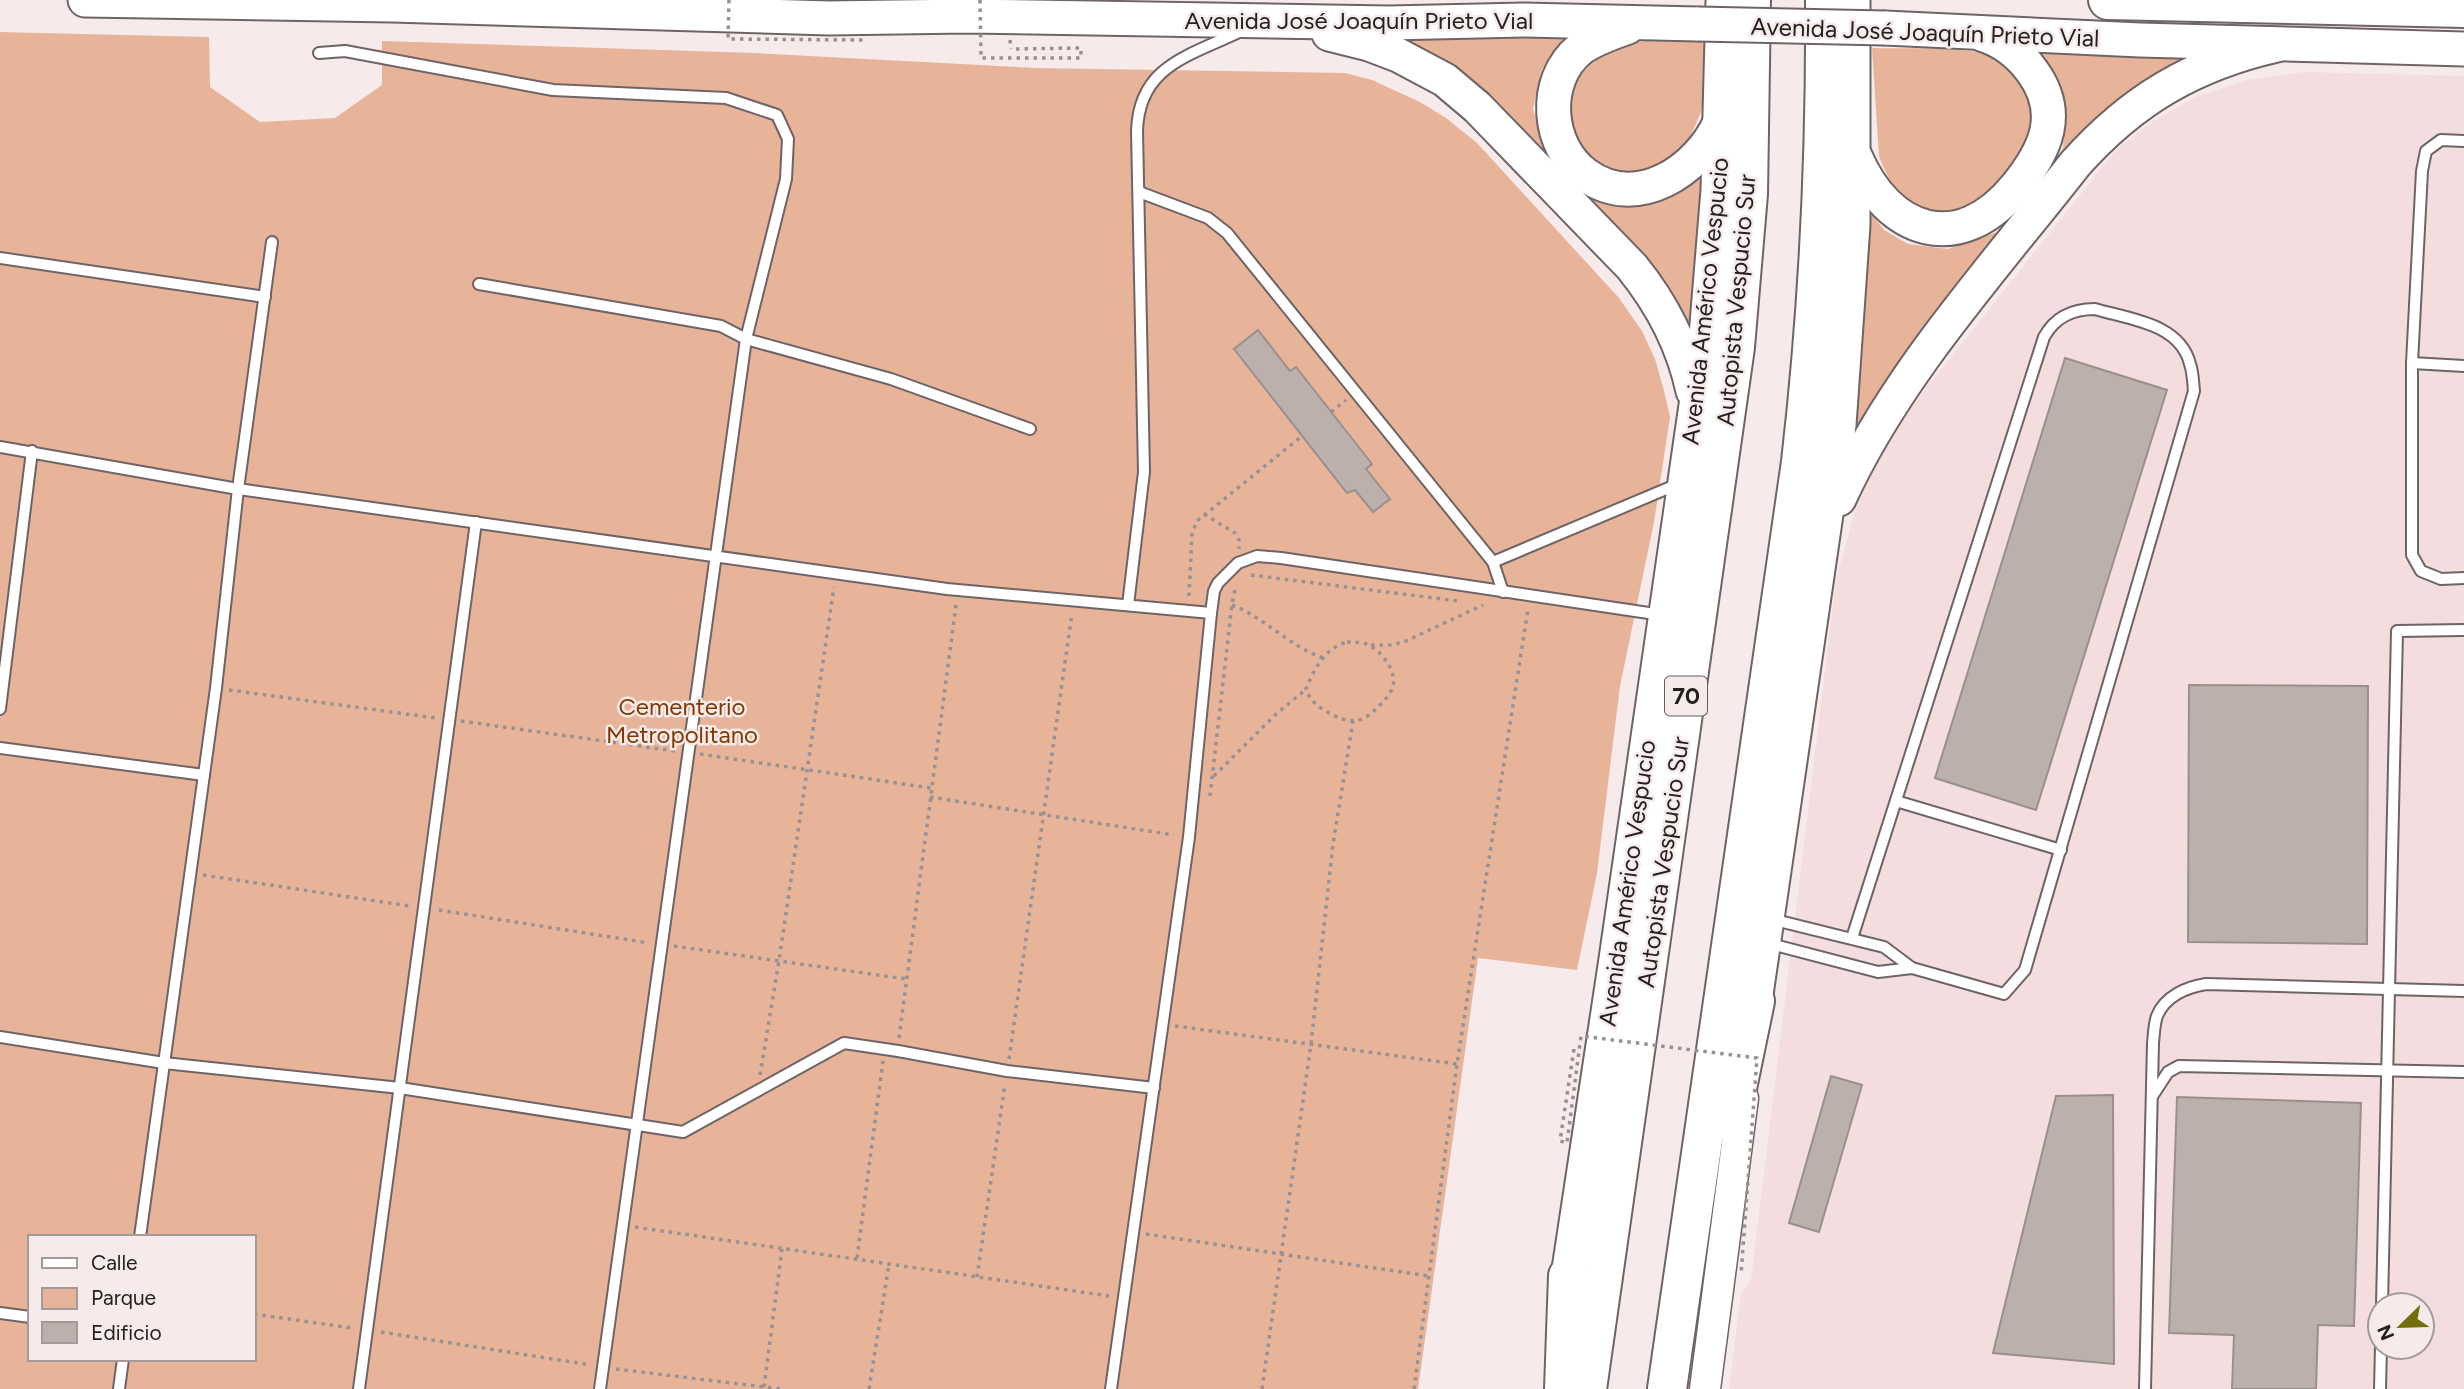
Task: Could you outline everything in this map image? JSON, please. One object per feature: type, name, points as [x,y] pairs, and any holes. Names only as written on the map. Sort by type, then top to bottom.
[{"type":"highway","name":"Autopista Vespucio Sur","points":[[1587,1389],[1735,347],[1748,194],[1751,0]]},
{"type":"highway","points":[[1668,1382],[1799,475],[1811,372],[1823,202],[1825,0]]},
{"type":"highway","points":[[2108,0],[2464,8]]},
{"type":"highway","points":[[1668,1382],[1705,1238],[1755,1000]]},
{"type":"highway","points":[[1564,1389],[1568,1276]]},
{"type":"main road","name":"Avenida José Joaquín Prieto Vial","points":[[85,0],[393,5],[829,18],[967,16],[1261,22],[1524,20],[1885,28],[2277,45],[2464,49]]},
{"type":"main road","name":"Avenida Américo Vespucio","points":[[1549,1389],[1696,411],[1713,261],[1721,119],[1723,0]]},
{"type":"main road","points":[[1705,1389],[1755,1000],[1839,425],[1846,346],[1855,156],[1853,0]]},
{"type":"main road","points":[[1261,22],[1342,36],[1369,44],[1420,65],[1462,93],[1647,285],[1680,346],[1696,411]]},
{"type":"main road","points":[[1641,23],[1589,43],[1572,57],[1560,76],[1554,99],[1555,126],[1566,153],[1576,165],[1587,175],[1613,187],[1651,186],[1675,175],[1695,160],[1706,148],[1721,119]]},
{"type":"main road","points":[[1855,156],[1867,181],[1887,205],[1899,215],[1923,226],[1944,229],[1966,226],[1999,207],[2036,161],[2047,134],[2048,106],[2042,85],[2015,52],[2002,43],[1972,31]]},
{"type":"main road","points":[[1825,531],[1854,467],[1893,399],[2096,140],[2119,119],[2171,83],[2220,60],[2277,45]]},
{"type":"lane","points":[[1128,605],[1144,472],[1139,106],[1149,86],[1181,59],[1261,22]]},
{"type":"lane","points":[[319,53],[345,51],[553,90],[726,98],[777,115],[788,139],[786,179],[746,339],[600,1389]]},
{"type":"lane","points":[[2464,141],[2441,140],[2426,151],[2422,171],[2412,363],[2412,555],[2421,571],[2441,579],[2464,578]]},
{"type":"lane","points":[[1139,192],[1208,218],[1227,233],[1493,562],[1503,592]]},
{"type":"lane","points":[[140,1235],[216,688],[272,242]]},
{"type":"lane","points":[[0,258],[265,297]]},
{"type":"lane","points":[[478,284],[721,326],[746,339],[891,379],[1030,429]]},
{"type":"lane","points":[[1766,930],[1878,971],[1912,968],[2004,993],[2025,970],[2194,391],[2190,361],[2177,341],[2165,330],[2095,309],[2072,311],[2055,323],[2044,337],[1852,938]]},
{"type":"lane","points":[[2412,363],[2464,366]]},
{"type":"lane","points":[[0,447],[239,489],[958,589],[1212,613]]},
{"type":"lane","points":[[0,709],[32,451]]},
{"type":"lane","points":[[1493,562],[1686,481]]},
{"type":"lane","points":[[359,1389],[476,522]]},
{"type":"lane","points":[[1111,1389],[1189,837],[1214,591],[1218,583],[1238,563],[1257,556],[1666,616]]},
{"type":"lane","points":[[2382,1291],[2397,631],[2464,630]]},
{"type":"lane","points":[[0,748],[204,775]]},
{"type":"lane","points":[[1896,801],[2061,850]]},
{"type":"lane","points":[[1766,930],[1852,938],[1884,947],[1912,968]]},
{"type":"lane","points":[[2145,1389],[2153,1044],[2158,1015],[2172,997],[2190,986],[2206,984],[2464,991]]},
{"type":"lane","points":[[0,1037],[164,1063],[400,1088],[683,1132],[844,1043],[1007,1071],[1153,1088]]},
{"type":"lane","points":[[2151,1097],[2168,1072],[2179,1066],[2464,1072]]},
{"type":"lane","points":[[0,1312],[28,1317]]},
{"type":"lane","points":[[119,1389],[123,1361]]},
{"type":"lane","points":[[2380,1389],[2381,1361]]},
{"type":"path","points":[[729,0],[728,38],[865,40]]},
{"type":"path","points":[[981,0],[981,58],[1081,58],[1081,48],[1011,49]]},
{"type":"path","points":[[1191,610],[1189,583],[1192,534],[1197,521],[1302,436]]},
{"type":"path","points":[[1204,514],[1238,536],[1238,563]]},
{"type":"path","points":[[757,1093],[837,572]]},
{"type":"path","points":[[1209,800],[1232,604],[1237,583],[1245,577],[1494,605]]},
{"type":"path","points":[[898,1051],[905,979],[958,589]]},
{"type":"path","points":[[977,1277],[1074,600]]},
{"type":"path","points":[[1232,604],[1257,616],[1298,647],[1323,658]]},
{"type":"path","points":[[1213,777],[1274,716],[1306,689],[1317,665],[1339,645],[1347,642],[1381,646],[1406,641],[1483,605]]},
{"type":"path","points":[[1414,1389],[1457,1064],[1529,607],[1517,606]]},
{"type":"path","points":[[1306,689],[1309,697],[1338,718],[1353,721],[1367,719],[1385,700],[1393,685],[1392,673],[1387,663],[1378,651],[1369,645]]},
{"type":"path","points":[[216,688],[931,788]]},
{"type":"path","points":[[1262,1389],[1311,1044],[1333,844],[1353,721]]},
{"type":"path","points":[[930,797],[1189,837]]},
{"type":"path","points":[[191,873],[905,979]]},
{"type":"path","points":[[1162,1024],[1457,1064]]},
{"type":"path","points":[[1574,1049],[1560,1141],[1567,1143],[1581,1036],[1757,1058],[1741,1275]]},
{"type":"path","points":[[857,1259],[884,1049]]},
{"type":"path","points":[[623,1226],[1124,1298]]},
{"type":"path","points":[[1133,1232],[1429,1276]]},
{"type":"path","points":[[763,1388],[782,1249]]},
{"type":"path","points":[[869,1389],[889,1264]]},
{"type":"path","points":[[256,1314],[603,1367],[780,1389]]},
{"type":"shaded area","points":[[2304,72],[2464,76],[2464,1389],[1729,1389],[1741,1294],[1751,1280],[1836,580],[1854,514],[1867,482],[1908,411],[2115,151],[2153,121],[2196,97],[2247,80]]},
{"type":"green space","name":"Cementerio Metropolitano","points":[[0,32],[209,37],[210,87],[260,122],[335,118],[382,85],[382,41],[755,53],[1035,68],[1345,73],[1372,80],[1420,102],[1446,118],[1477,143],[1619,298],[1642,331],[1655,359],[1670,417],[1654,522],[1620,686],[1597,873],[1577,970],[1478,958],[1418,1389],[0,1389]]},
{"type":"green space","points":[[1388,34],[1586,35],[1569,43],[1542,69],[1533,109],[1544,145],[1562,172],[1645,203],[1683,189],[1706,160],[1690,338]]},
{"type":"green space","points":[[1658,39],[1714,43],[1712,75],[1700,115],[1680,153],[1664,168],[1633,177],[1608,174],[1598,169],[1585,155],[1576,139],[1570,106],[1574,89],[1582,74],[1594,61],[1622,46]]},
{"type":"green space","points":[[2018,47],[2200,58],[2130,90],[2084,133],[1854,436],[1869,211],[1884,230],[1908,244],[1948,249],[2006,229],[2042,184],[2063,148],[2066,105],[2050,71]]},
{"type":"green space","points":[[1872,48],[1979,52],[2004,61],[2017,75],[2032,104],[2034,133],[2020,159],[1978,204],[1957,210],[1929,211],[1907,201],[1898,192],[1879,156]]},
{"type":"building","points":[[1258,330],[1290,371],[1296,367],[1372,464],[1366,469],[1390,499],[1373,512],[1355,490],[1347,493],[1234,349]]},
{"type":"building","points":[[2065,358],[2167,390],[2036,810],[1935,778]]},
{"type":"building","points":[[2189,685],[2368,686],[2367,944],[2188,942]]},
{"type":"building","points":[[1831,1076],[1862,1085],[1819,1232],[1789,1223]]},
{"type":"building","points":[[2113,1095],[2114,1364],[1993,1353],[2056,1096]]},
{"type":"building","points":[[2177,1097],[2361,1103],[2354,1326],[2318,1325],[2316,1389],[2232,1389],[2234,1335],[2169,1333]]}]
